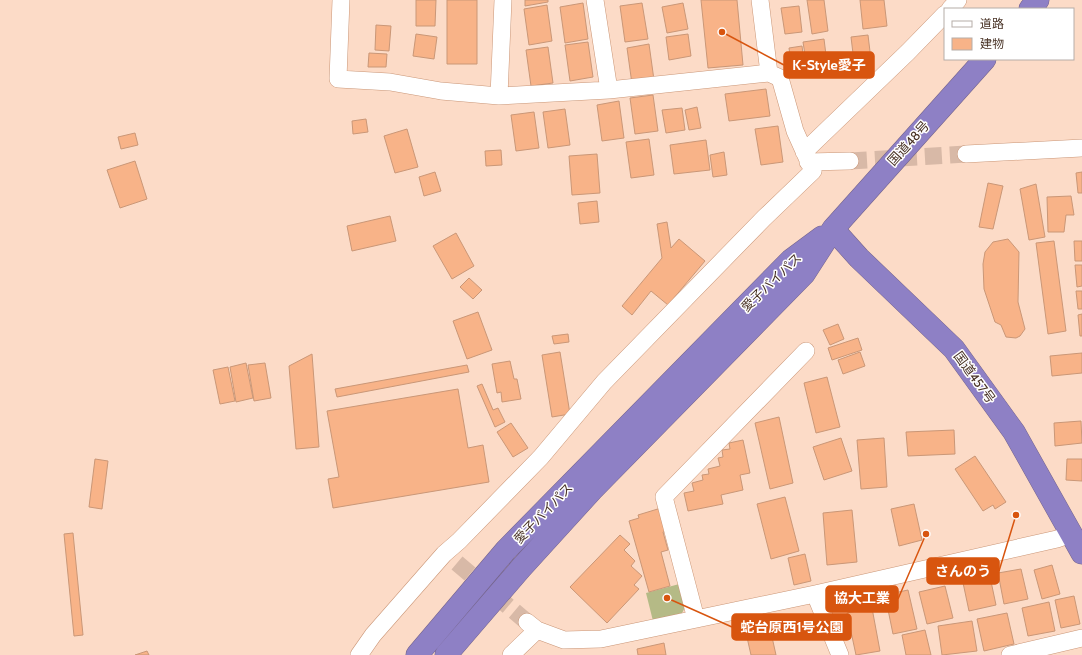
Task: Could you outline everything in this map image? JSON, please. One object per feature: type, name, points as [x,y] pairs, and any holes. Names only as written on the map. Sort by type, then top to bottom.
[{"type":"highway","points":[[1031,8],[1038,0]]},
{"type":"highway","name":"国道48号","points":[[832,229],[983,60]]},
{"type":"highway","name":"国道457号","points":[[832,229],[859,258],[954,349],[1014,432],[1082,553]]},
{"type":"highway","name":"愛子バイパス","points":[[417,655],[506,550],[791,260],[832,229]]},
{"type":"highway","name":"愛子バイパス","points":[[446,655],[592,490],[804,274],[832,229]]},
{"type":"street","points":[[341,0],[338,79],[390,82],[441,91],[499,96],[609,90],[769,73],[780,78],[795,131],[813,171],[764,218],[604,382],[541,457],[459,541],[450,559],[373,635],[359,655]]},
{"type":"street","points":[[499,96],[503,0]]},
{"type":"street","points":[[595,0],[609,90]]},
{"type":"street","points":[[760,0],[769,73]]},
{"type":"street","points":[[951,8],[958,0]]},
{"type":"street","points":[[806,157],[944,15]]},
{"type":"street","points":[[966,154],[1082,148]]},
{"type":"street","points":[[806,157],[850,161]]},
{"type":"street","points":[[696,619],[664,496],[806,351]]},
{"type":"street","points":[[511,655],[532,626],[564,640],[601,639],[815,594],[1057,539],[1071,534]]},
{"type":"street","points":[[815,594],[840,655]]},
{"type":"street","points":[[1010,655],[1082,638]]},
{"type":"green space","points":[[683,583],[688,602],[682,613],[653,621],[646,593]]},
{"type":"building","points":[[416,0],[436,0],[435,26],[416,26]]},
{"type":"building","points":[[447,0],[477,0],[477,64],[447,64]]},
{"type":"building","points":[[525,0],[548,0],[548,2],[525,6]]},
{"type":"building","points":[[701,0],[737,0],[743,65],[708,68]]},
{"type":"building","points":[[807,0],[824,0],[828,31],[812,34]]},
{"type":"building","points":[[860,0],[884,0],[887,26],[863,29]]},
{"type":"building","points":[[583,3],[588,39],[565,43],[560,7]]},
{"type":"building","points":[[642,3],[648,39],[625,42],[620,6]]},
{"type":"building","points":[[683,3],[688,29],[667,33],[662,7]]},
{"type":"building","points":[[547,5],[552,41],[529,45],[524,9]]},
{"type":"building","points":[[799,6],[802,32],[785,34],[781,8]]},
{"type":"building","points":[[376,25],[391,26],[389,51],[375,50]]},
{"type":"building","points":[[416,34],[437,37],[434,59],[413,56]]},
{"type":"building","points":[[688,34],[691,56],[669,60],[666,37]]},
{"type":"building","points":[[868,35],[872,68],[855,70],[851,37]]},
{"type":"building","points":[[824,39],[828,71],[808,74],[803,42]]},
{"type":"building","points":[[588,42],[593,77],[570,81],[565,45]]},
{"type":"building","points":[[649,44],[654,80],[632,84],[627,48]]},
{"type":"building","points":[[802,46],[805,69],[792,71],[789,48]]},
{"type":"building","points":[[548,47],[553,83],[531,86],[526,50]]},
{"type":"building","points":[[369,53],[387,54],[386,67],[368,67]]},
{"type":"building","points":[[766,89],[770,116],[729,121],[725,94]]},
{"type":"building","points":[[653,95],[658,131],[635,134],[630,98]]},
{"type":"building","points":[[619,101],[624,138],[602,141],[597,105]]},
{"type":"building","points":[[697,107],[701,128],[689,130],[685,110]]},
{"type":"building","points":[[682,108],[685,130],[666,133],[662,110]]},
{"type":"building","points":[[565,109],[570,145],[548,148],[543,112]]},
{"type":"building","points":[[534,112],[539,148],[516,151],[511,115]]},
{"type":"building","points":[[366,119],[368,132],[353,134],[352,121]]},
{"type":"building","points":[[778,126],[783,162],[761,165],[755,129]]},
{"type":"building","points":[[407,129],[418,167],[395,173],[384,136]]},
{"type":"building","points":[[135,133],[138,145],[121,149],[118,137]]},
{"type":"building","points":[[649,139],[654,175],[631,178],[626,142]]},
{"type":"building","points":[[706,140],[710,170],[674,174],[670,145]]},
{"type":"building","points":[[501,150],[502,165],[486,166],[485,151]]},
{"type":"building","points":[[724,152],[727,175],[713,177],[710,155]]},
{"type":"building","points":[[597,154],[600,193],[572,195],[569,156]]},
{"type":"building","points":[[135,161],[147,199],[120,208],[107,170]]},
{"type":"building","points":[[435,172],[441,191],[424,196],[419,177]]},
{"type":"building","points":[[1082,172],[1082,193],[1078,193],[1076,173]]},
{"type":"building","points":[[988,183],[1003,186],[993,229],[979,227]]},
{"type":"building","points":[[1036,184],[1045,237],[1029,240],[1020,189]]},
{"type":"building","points":[[1071,196],[1074,215],[1066,215],[1064,232],[1048,232],[1047,197]]},
{"type":"building","points":[[597,201],[599,222],[580,224],[578,203]]},
{"type":"building","points":[[390,216],[396,241],[352,251],[347,226]]},
{"type":"building","points":[[667,222],[671,248],[679,239],[705,261],[668,305],[651,291],[632,315],[622,306],[662,258],[657,224]]},
{"type":"building","points":[[456,233],[474,266],[452,279],[433,246]]},
{"type":"building","points":[[1008,239],[1019,252],[1018,302],[1025,329],[1020,336],[1016,338],[1006,337],[1001,325],[995,322],[984,289],[983,264],[985,252],[993,242]]},
{"type":"building","points":[[1054,241],[1066,331],[1048,334],[1036,243]]},
{"type":"building","points":[[1074,241],[1082,241],[1082,261],[1075,261]]},
{"type":"building","points":[[1075,265],[1082,265],[1082,286],[1077,287]]},
{"type":"building","points":[[469,278],[482,290],[473,299],[460,287]]},
{"type":"building","points":[[1076,291],[1082,291],[1082,309],[1078,309]]},
{"type":"building","points":[[478,312],[492,350],[467,359],[453,321]]},
{"type":"building","points":[[1082,314],[1082,336],[1080,336],[1078,315]]},
{"type":"building","points":[[838,324],[844,339],[830,345],[823,330]]},
{"type":"building","points":[[568,334],[569,342],[554,344],[552,336]]},
{"type":"building","points":[[858,338],[862,350],[832,360],[828,348]]},
{"type":"building","points":[[560,352],[570,414],[552,417],[542,355]]},
{"type":"building","points":[[860,352],[865,366],[843,374],[838,360]]},
{"type":"building","points":[[1082,353],[1082,373],[1052,376],[1050,356]]},
{"type":"building","points":[[312,354],[319,447],[296,449],[289,366]]},
{"type":"building","points":[[510,361],[514,379],[517,379],[521,399],[502,402],[501,392],[497,393],[492,364]]},
{"type":"building","points":[[246,363],[253,398],[236,402],[230,367]]},
{"type":"building","points":[[265,363],[271,398],[254,401],[248,365]]},
{"type":"building","points":[[467,365],[469,372],[337,397],[335,389]]},
{"type":"building","points":[[228,367],[235,401],[220,404],[213,370]]},
{"type":"building","points":[[827,377],[840,427],[816,433],[804,383]]},
{"type":"building","points":[[482,384],[493,410],[498,408],[505,422],[495,427],[477,386]]},
{"type":"building","points":[[458,389],[468,448],[483,445],[489,482],[333,508],[328,479],[339,477],[327,411]]},
{"type":"building","points":[[779,417],[793,483],[770,489],[755,423]]},
{"type":"building","points":[[1081,421],[1082,443],[1055,446],[1054,423]]},
{"type":"building","points":[[511,423],[528,448],[513,457],[497,432]]},
{"type":"building","points":[[954,430],[955,454],[908,456],[906,432]]},
{"type":"building","points":[[841,438],[852,471],[824,480],[813,447]]},
{"type":"building","points":[[884,438],[887,487],[861,489],[857,440]]},
{"type":"building","points":[[743,440],[750,473],[740,475],[743,490],[721,495],[723,504],[688,511],[684,493],[694,491],[692,483],[703,480],[702,475],[709,474],[708,469],[720,466],[718,458],[723,457],[722,450],[730,449],[729,443]]},
{"type":"building","points":[[975,456],[1006,502],[995,509],[993,505],[983,511],[955,469]]},
{"type":"building","points":[[95,459],[108,461],[102,509],[89,507]]},
{"type":"building","points":[[1067,459],[1082,459],[1082,481],[1066,480]]},
{"type":"building","points":[[785,497],[799,551],[771,559],[757,504]]},
{"type":"building","points":[[914,504],[922,540],[899,546],[891,509]]},
{"type":"building","points":[[661,508],[667,531],[663,532],[668,550],[661,552],[670,586],[649,592],[629,521],[639,518],[638,515]]},
{"type":"building","points":[[852,510],[857,562],[827,565],[823,513]]},
{"type":"building","points":[[73,533],[83,635],[74,636],[64,534]]},
{"type":"building","points":[[620,535],[630,544],[624,550],[635,561],[631,566],[642,576],[634,585],[639,589],[607,623],[570,587]]},
{"type":"building","points":[[805,554],[811,581],[794,585],[788,558]]},
{"type":"building","points":[[1052,565],[1060,594],[1042,599],[1034,570]]},
{"type":"building","points":[[1021,569],[1028,599],[1004,604],[998,573]]},
{"type":"building","points":[[989,572],[996,605],[969,611],[962,578]]},
{"type":"building","points":[[945,586],[953,618],[927,624],[919,592]]},
{"type":"building","points":[[908,590],[917,629],[893,634],[885,595]]},
{"type":"building","points":[[1074,596],[1080,624],[1061,628],[1055,600]]},
{"type":"building","points":[[1049,602],[1055,631],[1028,636],[1022,608]]},
{"type":"building","points":[[872,608],[880,651],[856,655],[847,613]]},
{"type":"building","points":[[1007,613],[1014,644],[984,651],[977,619]]},
{"type":"building","points":[[768,619],[776,655],[751,655],[744,624]]},
{"type":"building","points":[[972,621],[977,651],[942,655],[938,626]]},
{"type":"building","points":[[925,630],[931,655],[906,655],[902,635]]},
{"type":"building","points":[[664,643],[666,655],[638,655],[637,649]]},
{"type":"building","points":[[147,651],[149,655],[135,655]]},
{"type":"tunnel","points":[[850,161],[966,154]]},
{"type":"tunnel","points":[[457,563],[527,622]]},
{"type":"place","name":"K-Style愛子","points":[[722,32]]},
{"type":"place","name":"さんのう","points":[[1016,515]]},
{"type":"place","name":"協大工業","points":[[926,534]]},
{"type":"place","name":"蛇台原西1号公園","points":[[667,598]]}]
